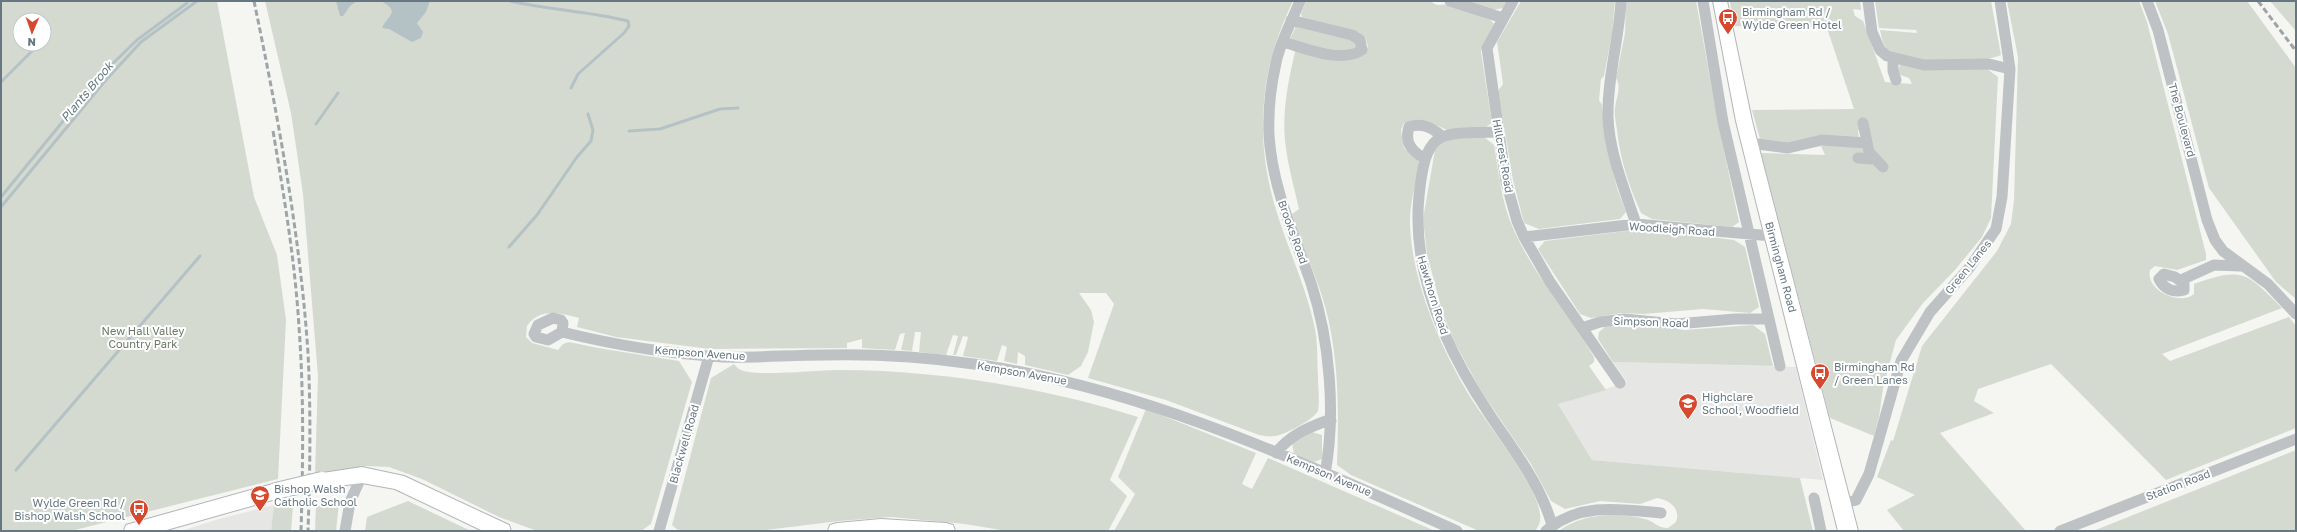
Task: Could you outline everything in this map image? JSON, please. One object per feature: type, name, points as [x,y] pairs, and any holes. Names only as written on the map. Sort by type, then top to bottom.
[{"type":"main road","name":"Birmingham Road","points":[[1720,1],[1750,143],[1772,236],[1848,531]]},
{"type":"street","name":"Brooks Road","points":[[1300,1],[1291,20],[1276,62],[1269,117],[1271,155],[1282,206],[1303,258],[1325,341],[1330,421],[1330,448],[1325,474]]},
{"type":"street","points":[[1450,1],[1503,18]]},
{"type":"street","name":"Hillcrest Road","points":[[1513,1],[1487,48],[1486,56],[1506,182],[1524,237],[1550,282],[1620,383]]},
{"type":"street","points":[[1621,1],[1619,32],[1612,61],[1608,117],[1613,151],[1636,224]]},
{"type":"street","points":[[1703,1],[1723,122],[1748,235],[1780,366]]},
{"type":"street","points":[[1868,1],[1872,32],[1880,50],[1893,59],[1937,66],[1977,64],[2010,69]]},
{"type":"street","name":"Green Lanes","points":[[1841,503],[1849,503],[1856,500],[1869,474],[1901,361],[1930,312],[1988,243],[1996,229],[2001,209],[2010,69],[2005,24],[2000,1]]},
{"type":"street","name":"The Boulevard","points":[[2147,1],[2158,30],[2207,220],[2215,240],[2223,251],[2280,294],[2296,314]]},
{"type":"street","points":[[1283,42],[1344,56],[1356,54],[1362,50],[1360,40],[1352,35],[1291,20]]},
{"type":"street","points":[[1893,59],[1893,71],[1897,80]]},
{"type":"street","points":[[1863,123],[1866,143],[1872,159]]},
{"type":"street","points":[[1425,158],[1412,151],[1409,146],[1407,138],[1409,127],[1412,125],[1425,126],[1436,130],[1442,136],[1499,132]]},
{"type":"street","name":"Hawthorn Road","points":[[1442,136],[1432,141],[1425,158],[1416,230],[1423,267],[1439,320],[1471,388],[1536,485],[1549,528]]},
{"type":"street","points":[[1750,143],[1788,148],[1822,140],[1866,143]]},
{"type":"street","points":[[1810,143],[1818,152]]},
{"type":"street","points":[[1858,158],[1872,159],[1883,167]]},
{"type":"street","name":"Woodleigh Road","points":[[1524,237],[1636,224],[1772,236]]},
{"type":"street","name":"The Boulevard","points":[[2214,265],[2216,260],[2215,240]]},
{"type":"street","points":[[2181,280],[2214,265],[2243,267]]},
{"type":"street","name":"Simpson Road","points":[[1582,328],[1606,321],[1624,319],[1676,324],[1735,319],[1768,319]]},
{"type":"street","name":"Kempson Avenue","points":[[562,332],[633,348],[709,356],[882,356],[976,364],[1024,372],[1080,384],[1147,402],[1276,453],[1457,531]]},
{"type":"street","name":"Blackwell Road","points":[[659,531],[709,356]]},
{"type":"street","points":[[1276,453],[1282,443],[1295,435],[1326,421],[1330,421]]},
{"type":"street","name":"Station Road","points":[[2060,531],[2296,440]]},
{"type":"street","points":[[345,531],[346,512],[352,494],[362,475]]},
{"type":"street","points":[[133,531],[322,480],[362,475],[398,482],[502,531]]},
{"type":"street","points":[[1814,498],[1822,531]]},
{"type":"street","points":[[1549,528],[1566,517],[1591,509],[1611,508],[1661,513]]},
{"type":"street","points":[[837,531],[881,527],[946,531]]},
{"type":"shaded area","points":[[336,1],[357,1],[350,6],[343,16],[340,16]]},
{"type":"shaded area","points":[[381,1],[430,1],[426,12],[417,23],[423,32],[421,38],[412,42],[389,29],[382,28],[392,11]]},
{"type":"shaded area","name":"Highclare School, Woodfield","points":[[1613,362],[1796,367],[1823,480],[1592,460],[1558,404],[1627,382]]},
{"type":"shaded area","name":"Bishop Walsh Catholic School","points":[[274,505],[271,531],[181,531],[219,519]]},
{"type":"green space","name":"New Hall Valley Country Park","points":[[1,1],[217,1],[254,197],[277,255],[286,320],[278,479],[71,531],[1,531]]},
{"type":"green space","points":[[265,1],[1293,1],[1273,53],[1267,79],[1263,132],[1265,159],[1277,213],[1303,285],[1315,329],[1319,394],[1318,411],[1311,418],[1292,430],[1280,435],[1265,436],[1166,400],[1088,378],[1114,304],[1106,293],[1079,293],[1091,310],[1094,322],[1088,352],[1081,366],[1068,375],[1025,365],[1025,356],[1018,352],[1017,364],[1004,361],[1007,347],[1002,345],[997,361],[963,356],[968,337],[963,336],[956,355],[953,355],[958,336],[953,335],[946,355],[919,352],[921,332],[915,332],[912,351],[901,350],[905,333],[900,334],[895,350],[862,348],[862,339],[847,343],[847,348],[710,349],[616,337],[577,327],[579,318],[565,314],[551,313],[538,316],[527,326],[526,337],[532,343],[558,350],[563,344],[569,342],[679,361],[692,382],[651,524],[641,531],[537,531],[499,517],[422,479],[389,467],[366,466],[315,475],[318,376],[303,194],[291,113]]},
{"type":"green space","points":[[1306,1],[1431,1],[1437,5],[1460,7],[1473,11],[1491,20],[1494,24],[1483,44],[1481,52],[1492,123],[1484,128],[1447,130],[1429,122],[1404,123],[1401,130],[1404,148],[1419,162],[1411,209],[1410,225],[1416,268],[1429,313],[1448,356],[1469,395],[1521,470],[1530,486],[1537,501],[1540,514],[1538,527],[1535,531],[1479,531],[1351,475],[1337,465],[1337,385],[1330,325],[1321,294],[1292,214],[1299,209],[1286,149],[1284,117],[1296,48],[1353,59],[1364,55],[1368,46],[1365,37],[1355,31],[1302,17],[1301,14]]},
{"type":"green space","points":[[1461,1],[1508,1],[1503,8],[1492,10]]},
{"type":"green space","points":[[1521,1],[1615,1],[1612,34],[1604,76],[1601,79],[1599,100],[1602,105],[1606,146],[1617,188],[1626,212],[1620,219],[1539,229],[1524,223],[1513,180],[1498,91],[1503,84],[1497,42]]},
{"type":"green space","points":[[1626,1],[1696,1],[1719,127],[1739,222],[1732,227],[1652,219],[1641,213],[1629,183],[1623,162],[1618,141],[1615,116],[1619,89],[1616,78],[1625,33]]},
{"type":"green space","points":[[1730,1],[1860,1],[1861,10],[1853,9],[1855,16],[1863,21],[1885,82],[1912,84],[1909,78],[1900,75],[1897,71],[1901,64],[1983,66],[1998,77],[1991,218],[1982,237],[1955,270],[1923,303],[1896,340],[1883,388],[1879,417],[1874,436],[1830,418],[1761,153],[1825,155],[1821,146],[1825,146],[1823,143],[1859,145],[1862,130],[1858,130],[1859,139],[1785,143],[1760,139],[1752,110],[1854,109],[1827,28],[1733,26]]},
{"type":"green space","points":[[1875,1],[1991,1],[2001,55],[1979,60],[1932,61],[1917,60],[1895,55],[1886,48],[1880,30],[1917,33],[1916,30],[1879,28]]},
{"type":"green space","points":[[2007,1],[2139,1],[2147,22],[2206,254],[2206,260],[2177,270],[2155,266],[2150,270],[2150,277],[2153,284],[2158,290],[2165,294],[2181,298],[2194,294],[2194,284],[2223,276],[2243,276],[2260,287],[2282,308],[2162,354],[2170,361],[2289,317],[2296,326],[2296,428],[2166,480],[2051,364],[1978,389],[1974,401],[1994,413],[1940,433],[2026,531],[1904,531],[1887,510],[1915,495],[1877,477],[1891,440],[1893,441],[1922,346],[1997,251],[2011,224],[2014,200],[2018,57]]},
{"type":"green space","points":[[2155,1],[2247,1],[2296,68],[2296,299],[2276,282],[2209,188],[2168,34]]},
{"type":"green space","points":[[2270,1],[2296,1],[2296,31]]},
{"type":"green space","points":[[1296,26],[1348,35],[1359,46],[1345,53],[1298,43],[1290,39]]},
{"type":"green space","points":[[1484,137],[1494,145],[1506,208],[1521,246],[1594,357],[1594,362],[1589,366],[1606,390],[1558,404],[1592,460],[1800,478],[1813,531],[1559,531],[1568,525],[1589,517],[1612,515],[1623,515],[1645,519],[1661,527],[1668,528],[1676,522],[1677,513],[1676,509],[1670,503],[1657,498],[1640,504],[1600,501],[1565,509],[1551,501],[1531,464],[1481,391],[1455,343],[1442,311],[1427,254],[1423,219],[1435,150],[1440,145],[1451,140]]},
{"type":"green space","points":[[1626,231],[1663,231],[1734,240],[1745,247],[1759,307],[1750,313],[1703,309],[1644,314],[1621,313],[1591,318],[1580,314],[1538,249],[1545,241]]},
{"type":"green space","points":[[1623,325],[1684,330],[1753,325],[1765,334],[1773,366],[1613,362],[1598,339],[1599,332],[1605,327]]},
{"type":"green space","points":[[734,364],[741,370],[759,373],[837,370],[913,373],[951,377],[989,382],[1065,397],[1138,417],[1110,480],[1127,496],[1108,531],[1007,531],[965,524],[891,517],[839,521],[757,531],[679,531],[672,525],[711,378]]},
{"type":"green space","points":[[1146,409],[1256,453],[1242,484],[1252,489],[1268,458],[1435,531],[1114,531],[1135,494],[1118,477]]},
{"type":"green space","points":[[1312,432],[1322,435],[1322,459],[1314,462],[1294,454],[1292,443]]},
{"type":"green space","points":[[2296,450],[2296,531],[2093,531]]},
{"type":"green space","points":[[408,501],[471,531],[365,531],[367,517]]},
{"type":"green space","points":[[339,502],[336,531],[315,531],[316,503]]},
{"type":"green space","points":[[274,505],[293,506],[291,531],[271,531]]},
{"type":"waterway","name":"Plants Brook","points":[[1,207],[105,81],[141,42],[197,1]]},
{"type":"waterway","points":[[510,1],[628,21],[629,26],[624,33],[578,74],[571,88]]},
{"type":"waterway","points":[[1,197],[100,76],[137,40],[187,3]]},
{"type":"waterway","points":[[1,82],[31,52]]},
{"type":"waterway","points":[[316,124],[338,93]]},
{"type":"waterway","points":[[629,131],[660,129],[720,109],[738,108]]},
{"type":"waterway","points":[[509,247],[537,215],[577,157],[591,141],[593,130],[588,114]]},
{"type":"waterway","points":[[16,470],[200,256]]},
{"type":"railway","points":[[254,1],[280,132],[300,264],[308,353],[310,397],[308,531]]},
{"type":"railway","points":[[2258,1],[2296,51]]},
{"type":"railway","points":[[273,131],[292,253],[299,327],[303,429],[301,531]]},
{"type":"place","name":"Birmingham Rd / Wylde Green Hotel","points":[[1728,35]]},
{"type":"place","name":"Birmingham Rd / Green Lanes","points":[[1820,390]]},
{"type":"place","name":"Highclare School, Woodfield","points":[[1688,420]]},
{"type":"place","name":"Bishop Walsh Catholic School","points":[[260,512]]},
{"type":"place","name":"Wylde Green Rd / Bishop Walsh School","points":[[139,526]]}]
